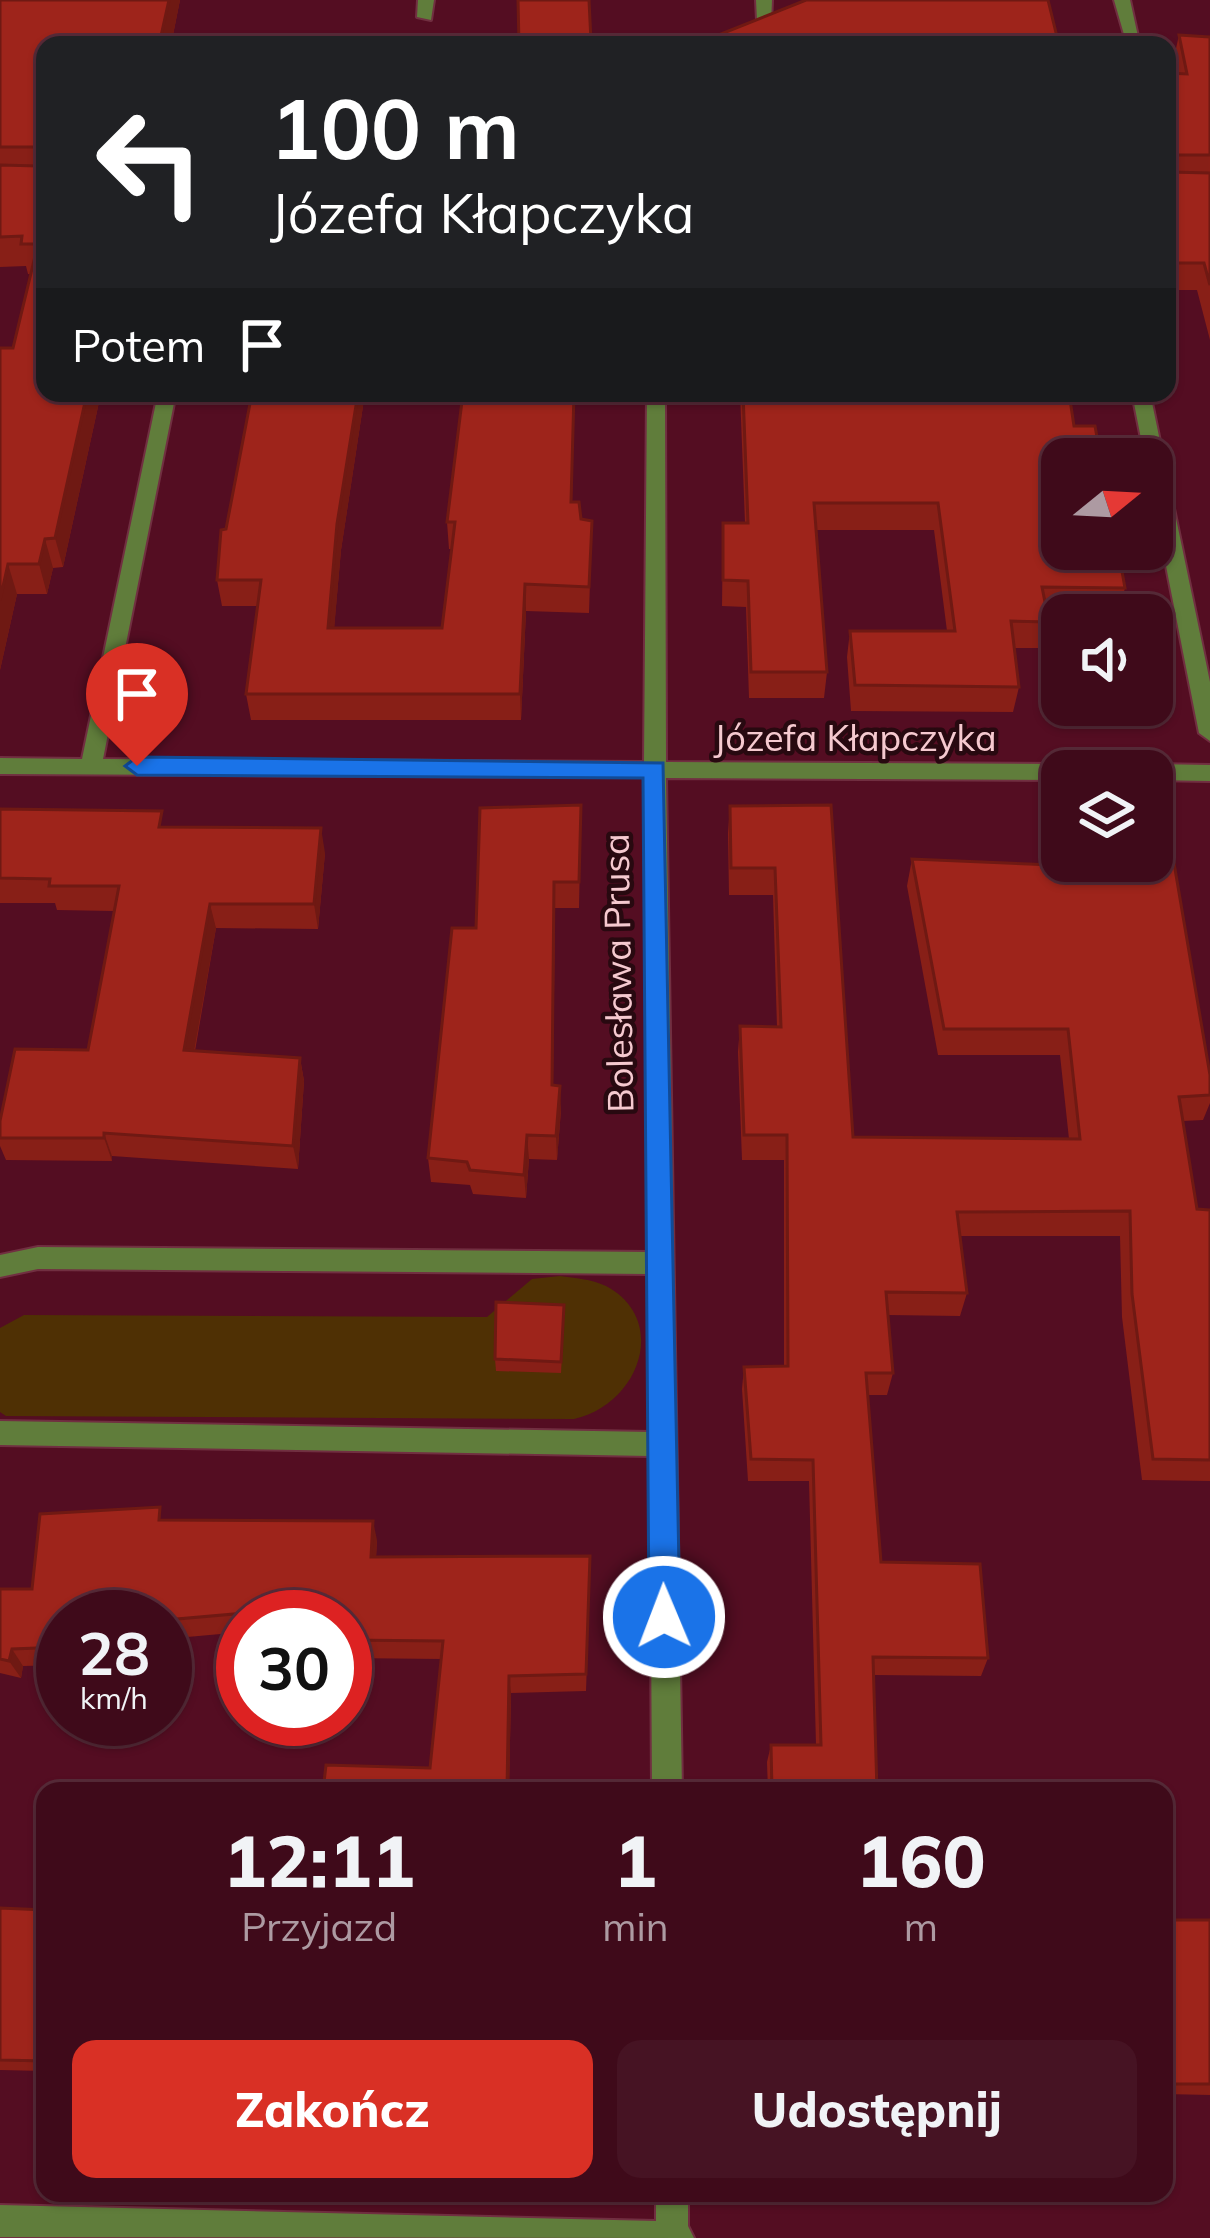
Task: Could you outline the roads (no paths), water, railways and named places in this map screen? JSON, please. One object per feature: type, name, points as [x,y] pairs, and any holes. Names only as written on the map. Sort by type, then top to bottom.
[{"type":"street","points":[[764,0],[765,20]]},
{"type":"street","points":[[1122,0],[1132,36]]},
{"type":"street","points":[[91,766],[165,402]]},
{"type":"street","name":"Bolesława Prusa","points":[[656,402],[655,770],[667,1782]]},
{"type":"street","points":[[1143,402],[1210,733]]},
{"type":"street","name":"Józefa Kłapczyka","points":[[0,766],[1041,772]]},
{"type":"street","points":[[1173,772],[1210,772]]},
{"type":"street","points":[[0,1266],[38,1258],[660,1263]]},
{"type":"street","points":[[0,1433],[662,1444]]},
{"type":"street","points":[[0,2221],[675,2238],[673,2202]]}]
